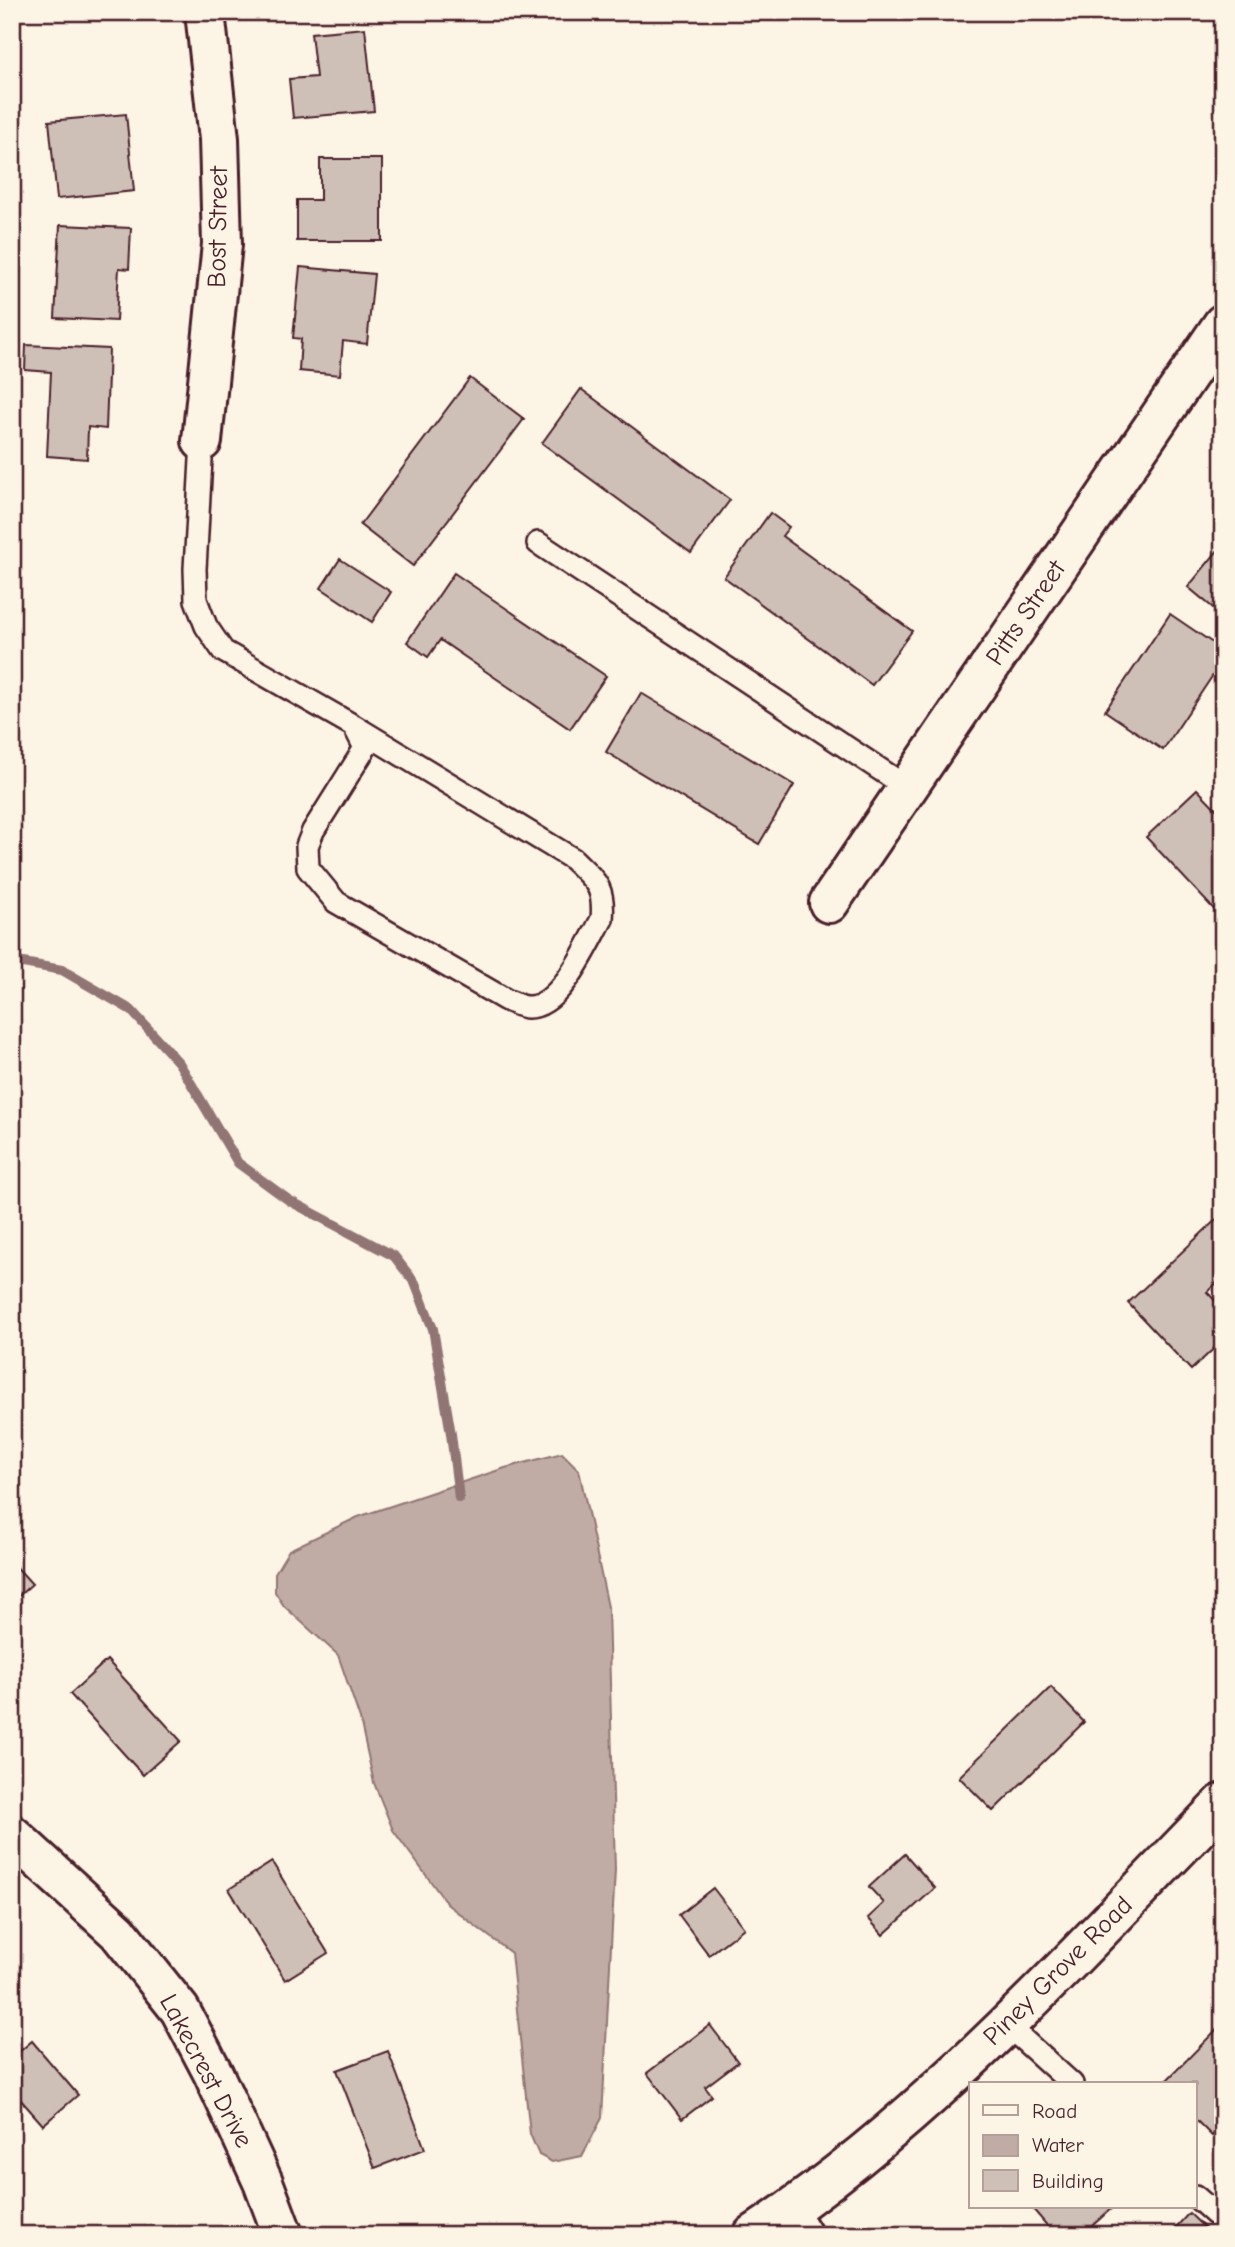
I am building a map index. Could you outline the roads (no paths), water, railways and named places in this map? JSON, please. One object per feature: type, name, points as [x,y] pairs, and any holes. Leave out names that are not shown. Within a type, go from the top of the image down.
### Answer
[{"type":"street","name":"Bost Street","points":[[202,441],[222,244],[219,139],[205,12]]},
{"type":"street","name":"Pitts Street","points":[[830,903],[1223,324]]},
{"type":"street","name":"Piney Grove Road","points":[[753,2235],[795,2223],[1007,2025],[1223,1803]]},
{"type":"street","name":"Lakecrest Drive","points":[[12,1835],[118,1932],[180,2010],[213,2073],[263,2182],[283,2235]]},
{"type":"lane","points":[[202,441],[195,569],[196,600],[206,626],[223,651],[355,726],[573,859],[600,888],[602,919],[560,990],[546,1003],[527,1007],[506,1000],[336,902],[308,868],[307,846],[313,831],[365,748],[355,726]]},
{"type":"lane","points":[[538,543],[908,788]]},
{"type":"lane","points":[[1007,2025],[1070,2082]]},
{"type":"lane","points":[[1196,2197],[1215,2214]]},
{"type":"water","points":[[562,1453],[579,1470],[608,1607],[615,1870],[602,2118],[582,2156],[552,2162],[539,2155],[530,2134],[511,1953],[448,1905],[393,1830],[374,1783],[360,1719],[338,1655],[284,1606],[275,1592],[275,1573],[289,1550],[358,1517],[505,1468]]},
{"type":"waterway","points":[[12,961],[62,970],[131,1010],[179,1063],[238,1163],[290,1201],[394,1256],[415,1283],[433,1329],[459,1498]]}]
